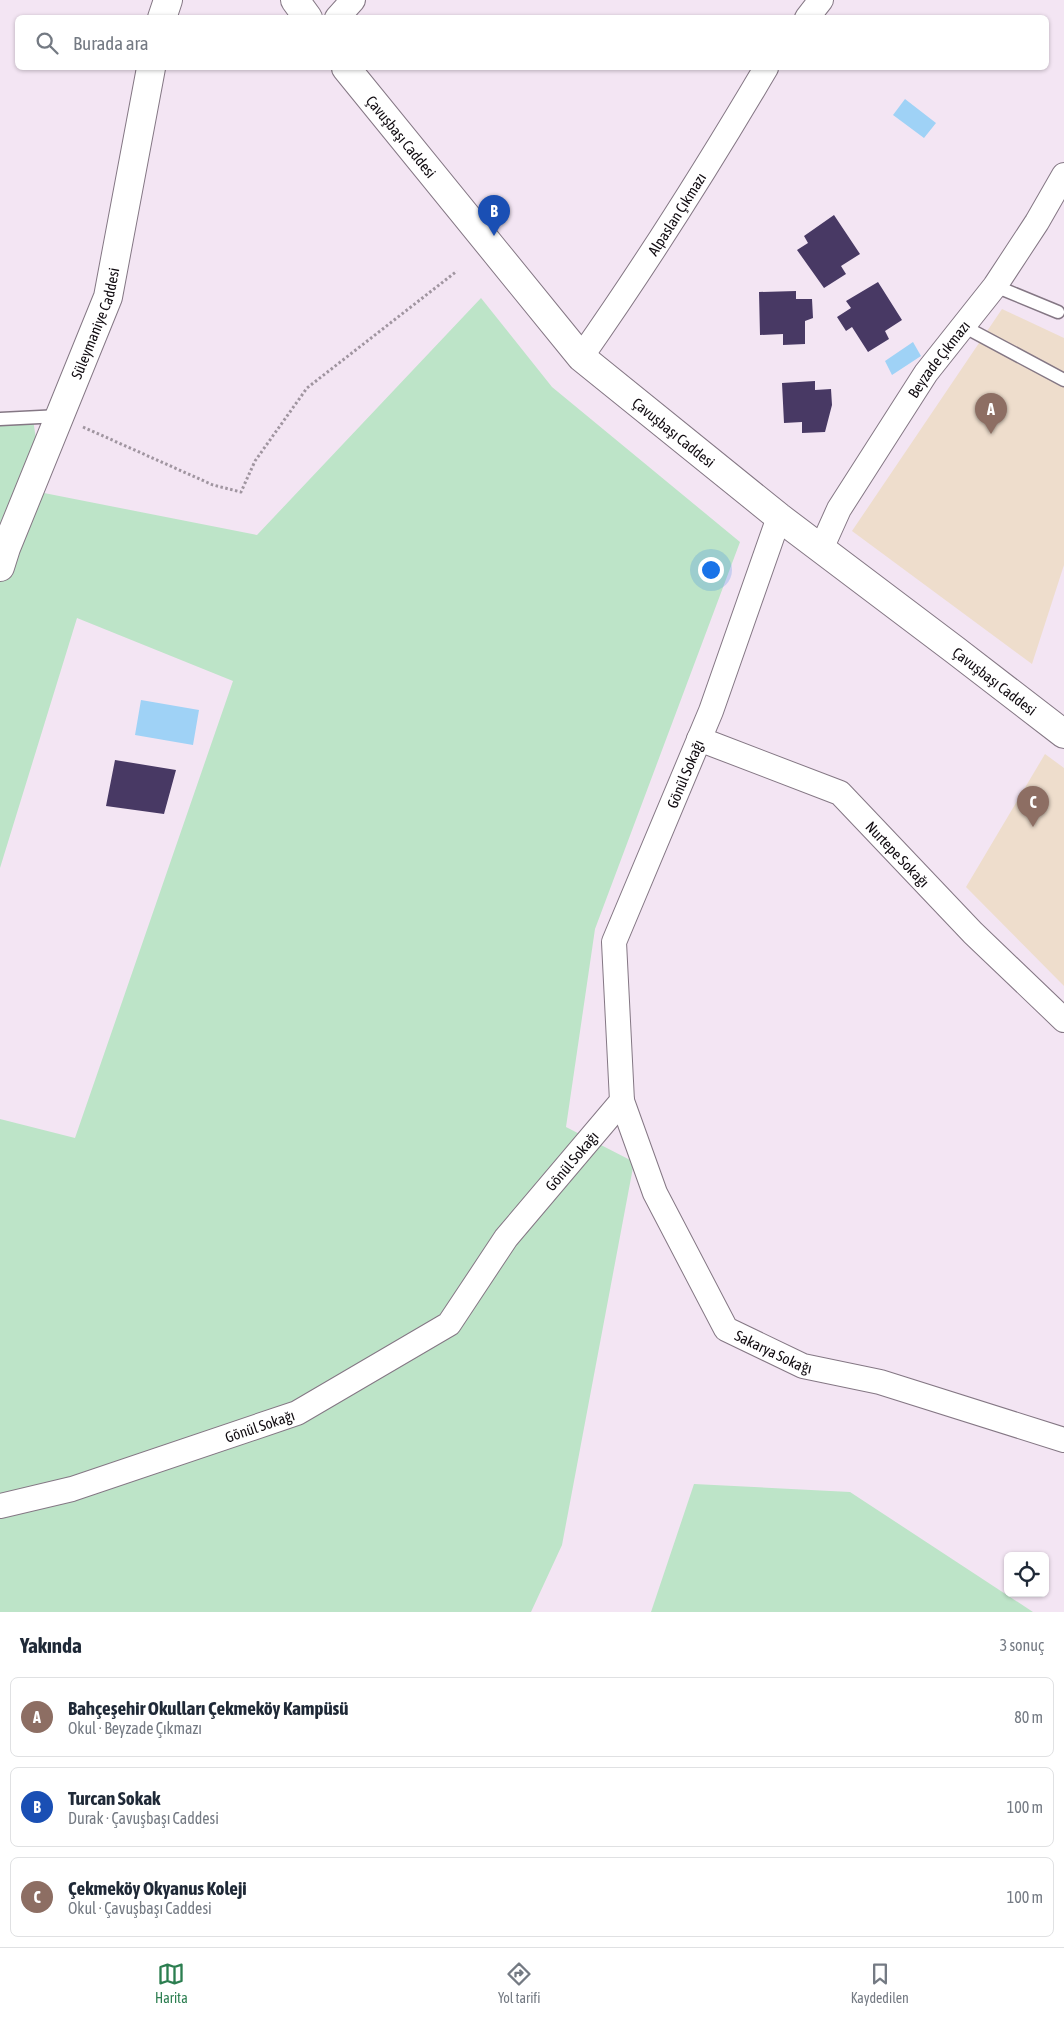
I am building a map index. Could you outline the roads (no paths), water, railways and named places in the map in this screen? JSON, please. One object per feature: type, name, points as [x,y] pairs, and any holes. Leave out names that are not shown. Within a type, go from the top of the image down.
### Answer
[{"type":"main road","points":[[163,15],[168,0]]},
{"type":"main road","points":[[295,0],[306,15]]},
{"type":"main road","name":"Süleymaniye Caddesi","points":[[0,567],[108,297],[151,70]]},
{"type":"main road","name":"Çavuşbaşı Caddesi","points":[[348,70],[581,357],[778,518],[1064,734]]},
{"type":"street","points":[[340,15],[353,0]]},
{"type":"street","points":[[808,15],[821,0]]},
{"type":"street","name":"Alpaslan Çıkmazı","points":[[581,357],[618,305],[709,165],[765,70]]},
{"type":"street","name":"Beyzade Çıkmazı","points":[[821,550],[840,509],[926,374],[995,286],[1037,222],[1064,175]]},
{"type":"street","name":"Gönül Sokağı","points":[[0,1506],[72,1489],[297,1413],[449,1324],[506,1238],[622,1101],[614,942],[699,739],[778,518]]},
{"type":"street","name":"Nurtepe Sokağı","points":[[699,739],[840,793],[973,933],[1064,1020]]},
{"type":"street","name":"Sakarya Sokağı","points":[[622,1101],[655,1193],[726,1329],[803,1366],[880,1382],[1064,1440]]},
{"type":"lane","points":[[995,286],[1058,312]]},
{"type":"lane","points":[[963,326],[1064,380]]},
{"type":"lane","points":[[0,419],[60,416]]},
{"type":"water","points":[[905,99],[936,123],[924,138],[893,115]]},
{"type":"water","points":[[913,342],[921,356],[892,375],[885,361]]},
{"type":"water","points":[[141,700],[199,710],[193,745],[135,735]]},
{"type":"place","name":"Turcan Sokak","points":[[494,236]]},
{"type":"place","name":"Bahçeşehir Okulları Çekmeköy Kampüsü","points":[[991,434]]},
{"type":"place","name":"Çekmeköy Okyanus Koleji","points":[[1033,827]]}]
